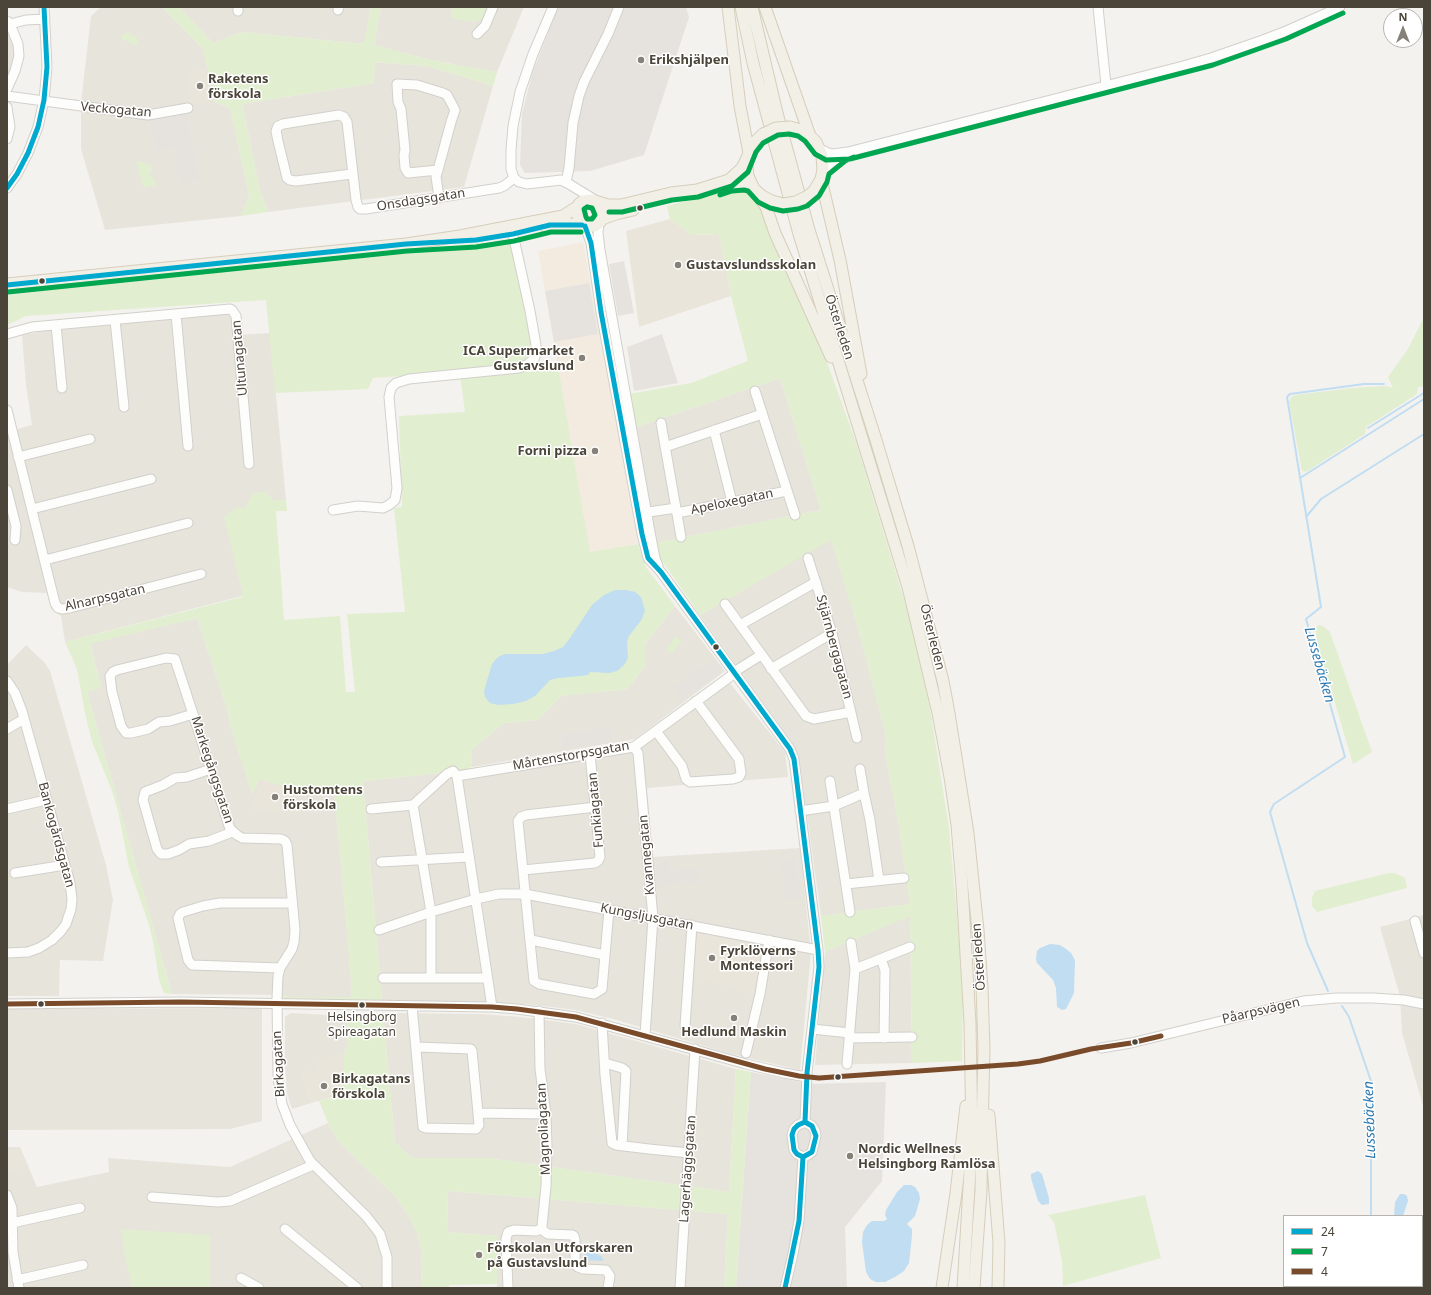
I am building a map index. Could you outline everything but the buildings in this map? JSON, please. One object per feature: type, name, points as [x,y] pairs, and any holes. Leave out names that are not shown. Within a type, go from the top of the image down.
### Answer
[{"type":"main road","points":[[728,7],[740,106],[748,156],[747,172],[753,187],[766,207],[775,233],[853,407]]},
{"type":"main road","name":"Österleden","points":[[741,7],[753,62],[799,234],[908,587],[936,706],[950,777],[957,825],[962,886],[970,1023],[972,1137],[963,1288]]},
{"type":"main road","name":"Österleden","points":[[752,7],[777,113],[809,230],[870,422],[914,569],[949,713],[968,833],[982,987],[984,1058],[980,1191],[974,1288]]},
{"type":"main road","points":[[765,7],[810,136],[820,149],[822,156],[822,175],[840,260],[870,422]]},
{"type":"main road","points":[[406,244],[460,236],[563,216],[586,200],[596,201],[608,205],[621,205],[671,193],[697,190],[729,180],[736,175],[742,168],[754,143],[763,134],[776,128],[790,127],[801,130],[810,136]]},
{"type":"main road","points":[[10,284],[406,244],[469,240],[513,234],[550,225],[570,224],[595,226],[601,221],[616,214],[731,184],[744,183],[753,187],[762,196],[772,202],[783,204],[796,202],[808,196],[814,191],[822,175]]},
{"type":"main road","points":[[596,201],[602,211],[601,221]]},
{"type":"main road","points":[[578,206],[578,218],[583,226]]},
{"type":"main road","points":[[984,1058],[999,1243],[998,1288]]},
{"type":"main road","points":[[942,1288],[956,1193],[970,1066]]},
{"type":"street","points":[[8,184],[30,148],[38,127],[44,100],[47,67],[44,7]]},
{"type":"street","points":[[477,34],[485,26],[493,7]]},
{"type":"street","points":[[554,7],[533,54],[520,92],[513,126],[511,165],[514,178],[523,184],[557,180],[569,184],[596,201]]},
{"type":"street","points":[[578,206],[569,184],[573,123],[579,96],[584,82],[608,34],[619,7]]},
{"type":"street","points":[[1098,7],[1106,85]]},
{"type":"street","points":[[820,149],[833,154],[848,152],[1190,64],[1284,32],[1340,7]]},
{"type":"street","points":[[7,89],[15,71],[19,56],[18,44],[9,22],[45,18]]},
{"type":"street","points":[[438,170],[408,173],[404,155],[405,150],[401,109],[398,102],[397,84],[417,85],[443,93],[447,95],[455,110],[438,170],[436,176],[439,198]]},
{"type":"street","name":"Veckogatan","points":[[7,96],[148,115],[188,108]]},
{"type":"street","points":[[7,107],[10,126],[7,139]]},
{"type":"street","name":"Onsdagsgatan","points":[[352,174],[296,181],[290,180],[287,178],[278,141],[276,131],[278,126],[339,115],[344,117],[347,122],[352,174],[357,205],[360,208],[439,198],[499,188],[514,178]]},
{"type":"street","points":[[822,175],[832,162],[848,152]]},
{"type":"street","points":[[601,221],[598,236],[648,558],[661,572],[790,749],[794,759],[819,967],[807,1077],[805,1122]]},
{"type":"street","points":[[333,510],[358,506],[383,508],[395,500],[397,488],[389,397],[391,388],[396,383],[409,379],[519,368],[528,364],[534,359],[536,351],[531,318],[513,234],[517,228],[526,224]]},
{"type":"street","points":[[583,226],[591,243],[601,312],[642,513]]},
{"type":"street","name":"Ultunagatan","points":[[7,334],[27,328],[56,325],[230,310],[236,313],[249,464]]},
{"type":"street","points":[[176,314],[188,446]]},
{"type":"street","points":[[115,320],[124,407]]},
{"type":"street","points":[[56,325],[62,388]]},
{"type":"street","name":"Apeloxegatan","points":[[755,391],[795,515]]},
{"type":"street","name":"Alnarpsgatan","points":[[7,410],[55,603],[58,608],[62,609],[78,606],[201,574]]},
{"type":"street","points":[[665,446],[762,414]]},
{"type":"street","points":[[661,423],[681,538]]},
{"type":"street","points":[[714,430],[732,502]]},
{"type":"street","points":[[18,457],[90,439]]},
{"type":"street","points":[[32,509],[151,479]]},
{"type":"street","points":[[7,490],[16,526],[15,540]]},
{"type":"street","name":"Apeloxegatan","points":[[642,513],[732,502],[787,490]]},
{"type":"street","points":[[45,560],[188,523]]},
{"type":"street","name":"Stjärnbergagatan","points":[[808,558],[832,633],[857,738]]},
{"type":"street","name":"Stjärnbergagatan","points":[[740,625],[816,582]]},
{"type":"street","name":"Stjärnbergagatan","points":[[725,604],[806,716],[814,719],[851,712]]},
{"type":"street","points":[[771,669],[832,633]]},
{"type":"street","points":[[734,673],[761,655]]},
{"type":"street","name":"Markegångsgatan","points":[[194,714],[170,721],[159,722],[148,729],[131,733],[125,732],[121,726],[112,692],[111,675],[117,670],[166,658],[173,658],[194,714],[232,832],[242,838],[278,839],[285,841],[289,852],[295,930],[292,948],[280,968],[278,976],[277,1004]]},
{"type":"street","name":"Mårtenstorpsgatan","points":[[455,774],[634,747],[734,673]]},
{"type":"street","name":"Bankogårdsgatan","points":[[7,680],[15,693],[24,719],[65,865],[71,889],[72,904],[70,915],[63,928],[52,940],[39,948],[28,952],[7,953]]},
{"type":"street","points":[[656,731],[682,766],[686,779],[690,782],[732,779],[739,777],[741,774],[739,759],[696,701]]},
{"type":"street","points":[[7,729],[24,719]]},
{"type":"street","name":"Kvannegatan","points":[[634,747],[638,754],[653,918],[645,1035]]},
{"type":"street","name":"Funkiagatan","points":[[523,870],[595,863],[598,861],[600,857],[590,754]]},
{"type":"street","points":[[211,769],[187,777],[175,778],[164,785],[145,792],[143,800],[157,849],[161,854],[168,854],[180,850],[189,844],[209,841],[232,832]]},
{"type":"street","points":[[860,769],[870,820],[879,880]]},
{"type":"street","points":[[371,809],[413,805],[446,774],[455,774],[492,1007]]},
{"type":"street","points":[[830,781],[850,912]]},
{"type":"street","points":[[800,811],[834,806],[864,793]]},
{"type":"street","points":[[7,809],[46,800]]},
{"type":"street","points":[[413,805],[431,912],[431,978]]},
{"type":"street","points":[[596,807],[526,815],[521,817],[518,821],[534,981],[539,984],[594,994],[602,989],[609,910]]},
{"type":"street","points":[[381,862],[469,857]]},
{"type":"street","points":[[14,873],[65,865]]},
{"type":"street","points":[[846,884],[904,878]]},
{"type":"street","name":"Kungsljusgatan","points":[[379,930],[431,912],[476,899],[499,894],[525,894],[818,950]]},
{"type":"street","points":[[280,968],[192,965],[189,963],[187,958],[178,917],[183,912],[220,903],[292,903]]},
{"type":"street","points":[[1415,921],[1424,953]]},
{"type":"street","points":[[686,1026],[692,925]]},
{"type":"street","points":[[531,940],[605,954]]},
{"type":"street","points":[[746,1053],[760,994],[769,940]]},
{"type":"street","points":[[847,1064],[855,969],[851,943]]},
{"type":"street","points":[[855,969],[881,960],[910,947]]},
{"type":"street","points":[[881,960],[884,970],[884,1038]]},
{"type":"street","points":[[383,978],[487,978]]},
{"type":"street","name":"Påarpsvägen","points":[[1101,1048],[1131,1043],[1303,1001],[1336,998],[1373,998],[1404,1000],[1424,1004]]},
{"type":"street","points":[[7,1004],[174,1002],[492,1007],[539,1011],[576,1017],[765,1069],[807,1077]]},
{"type":"street","name":"Birkagatan","points":[[277,1004],[278,1078],[281,1099],[290,1125],[313,1165],[376,1227],[387,1257],[387,1288]]},
{"type":"street","points":[[412,1006],[423,1127],[476,1129],[479,1125],[472,1050],[467,1048],[416,1048]]},
{"type":"street","name":"Magnoliagatan","points":[[539,1011],[540,1069],[546,1114],[547,1171],[541,1229]]},
{"type":"street","points":[[602,1024],[611,1140],[614,1144],[622,1146],[689,1153]]},
{"type":"street","points":[[812,1030],[850,1036],[884,1038],[912,1037]]},
{"type":"street","name":"Lagerhäggsgatan","points":[[680,1288],[695,1049]]},
{"type":"street","points":[[604,1063],[622,1068],[626,1071],[622,1146]]},
{"type":"street","points":[[478,1114],[546,1114]]},
{"type":"street","points":[[805,1122],[812,1126],[816,1136],[812,1152],[803,1157],[797,1154],[794,1150],[792,1135],[798,1125],[805,1122]]},
{"type":"street","points":[[785,1288],[799,1221],[803,1157]]},
{"type":"street","points":[[152,1198],[218,1202],[230,1201],[313,1165]]},
{"type":"street","points":[[7,1195],[12,1208],[13,1252],[18,1284],[83,1265]]},
{"type":"street","points":[[12,1222],[80,1208]]},
{"type":"street","points":[[285,1229],[357,1288]]},
{"type":"street","points":[[508,1288],[506,1240],[508,1232],[514,1230],[536,1231],[541,1229],[548,1234],[574,1236],[575,1264],[578,1267],[583,1268],[606,1270],[610,1276],[608,1288]]},
{"type":"street","points":[[241,1278],[259,1288]]},
{"type":"shaded area","points":[[101,7],[162,7],[203,49],[215,102],[230,108],[249,195],[241,216],[105,230],[81,149],[81,103],[91,16]]},
{"type":"shaded area","points":[[179,7],[371,7],[365,44],[242,32],[213,43]]},
{"type":"shaded area","points":[[381,7],[524,7],[497,72],[430,60],[374,45]]},
{"type":"shaded area","points":[[558,7],[686,7],[689,17],[644,155],[590,171],[525,173],[520,165],[522,114],[532,74]]},
{"type":"shaded area","points":[[623,7],[628,7],[619,29],[615,28]]},
{"type":"shaded area","points":[[638,7],[646,7],[670,19],[668,23]]},
{"type":"shaded area","points":[[7,17],[18,34],[17,74],[9,102],[12,120],[7,143]]},
{"type":"shaded area","points":[[374,62],[427,66],[493,86],[464,187],[268,212],[260,190],[242,104],[374,83]]},
{"type":"shaded area","name":"Raketens förskola","points":[[210,68],[215,100],[190,104],[185,72]]},
{"type":"shaded area","points":[[187,114],[199,180],[179,184],[175,160],[178,159],[176,148],[156,151],[150,121]]},
{"type":"shaded area","name":"Gustavslundsskolan","points":[[670,219],[692,235],[719,234],[731,296],[639,327],[626,231]]},
{"type":"shaded area","points":[[583,242],[638,544],[590,552],[538,251]]},
{"type":"shaded area","points":[[624,261],[634,313],[618,316],[609,264]]},
{"type":"shaded area","points":[[589,283],[598,334],[554,342],[545,291]]},
{"type":"shaded area","points":[[225,312],[232,315],[236,335],[270,333],[286,500],[273,500],[269,497],[267,492],[252,497],[247,504],[235,560],[242,596],[65,642],[61,616],[51,609],[47,593],[22,592],[7,587],[7,423],[17,429],[32,425],[26,385],[22,335],[61,328]]},
{"type":"shaded area","points":[[662,334],[678,383],[634,391],[627,347]]},
{"type":"shaded area","points":[[780,378],[821,510],[655,543],[634,428]]},
{"type":"shaded area","points":[[831,539],[860,635],[886,736],[885,753],[898,821],[910,904],[821,916],[799,758],[791,741],[700,615]]},
{"type":"shaded area","points":[[675,606],[725,671],[635,739],[472,767],[471,750],[504,723],[538,720],[561,696],[627,689],[646,665],[646,643]]},
{"type":"shaded area","points":[[197,618],[225,702],[232,731],[252,794],[260,779],[313,789],[313,791],[334,790],[352,997],[172,994],[87,692],[101,687],[90,643]]},
{"type":"shaded area","points":[[26,645],[45,663],[50,671],[106,865],[113,900],[103,961],[60,960],[59,996],[7,996],[7,665]]},
{"type":"shaded area","points":[[713,660],[721,672],[681,700],[673,688]]},
{"type":"shaded area","points":[[729,682],[785,752],[788,777],[647,788],[653,857],[800,848],[811,952],[800,1070],[731,1054],[613,1019],[576,1010],[527,1004],[382,1000],[363,781],[460,771],[462,778],[634,748]]},
{"type":"shaded area","points":[[610,727],[612,742],[563,749],[561,735]]},
{"type":"shaded area","name":"Hustomtens förskola","points":[[263,780],[288,788],[297,789],[297,812],[254,810],[250,805]]},
{"type":"shaded area","points":[[796,858],[801,899],[786,900],[781,860]]},
{"type":"shaded area","points":[[669,862],[670,871],[698,868],[699,883],[688,884],[688,881],[656,887],[653,864]]},
{"type":"shaded area","points":[[910,915],[912,1063],[815,1065],[825,952]]},
{"type":"shaded area","points":[[1424,915],[1424,1109],[1402,1033],[1400,996],[1380,927]]},
{"type":"shaded area","points":[[695,933],[765,947],[756,996],[691,975]]},
{"type":"shaded area","points":[[262,1008],[262,1121],[230,1129],[7,1130],[7,1009]]},
{"type":"shaded area","points":[[291,1013],[348,1016],[347,1046],[344,1054],[338,1054],[316,1071],[307,1071],[303,1076],[311,1103],[292,1109],[287,1093],[285,1063],[285,1017]]},
{"type":"shaded area","points":[[383,1013],[479,1014],[521,1017],[576,1024],[736,1069],[729,1192],[488,1158],[412,1158],[395,1143]]},
{"type":"shaded area","name":"Birkagatans förskola","points":[[338,1054],[344,1054],[344,1071],[340,1096],[311,1103],[303,1076],[307,1071],[316,1071],[316,1061]]},
{"type":"shaded area","points":[[751,1072],[810,1084],[886,1082],[882,1181],[845,1227],[847,1288],[736,1288]]},
{"type":"shaded area","points":[[328,1123],[337,1139],[395,1196],[410,1218],[418,1235],[421,1249],[421,1288],[7,1288],[7,1147],[20,1147],[37,1187],[109,1172],[108,1158],[230,1167]]},
{"type":"shaded area","points":[[829,1131],[837,1131],[835,1172],[827,1171]]},
{"type":"shaded area","points":[[7,1150],[20,1151],[27,1166],[7,1174]]},
{"type":"shaded area","points":[[448,1191],[728,1214],[724,1288],[497,1288],[497,1236],[447,1232]]},
{"type":"green space","points":[[162,7],[179,7],[213,43],[242,32],[364,44],[371,7],[381,7],[374,45],[430,60],[497,72],[493,86],[427,66],[375,62],[374,83],[242,104],[260,190],[268,212],[241,216],[249,195],[230,108],[215,102],[203,49]]},
{"type":"green space","points":[[446,7],[487,7],[482,19],[473,22],[451,18],[451,8]]},
{"type":"green space","points":[[127,31],[138,39],[137,41],[139,42],[136,46],[122,39],[122,33],[126,35]]},
{"type":"green space","points":[[136,161],[151,165],[152,169],[149,175],[154,178],[156,186],[153,187],[150,185],[147,188],[143,186]]},
{"type":"green space","points":[[740,186],[746,187],[759,201],[821,346],[858,448],[913,629],[931,714],[949,828],[963,984],[962,1061],[912,1063],[910,916],[825,952],[821,916],[910,904],[898,821],[885,753],[886,736],[860,635],[831,540],[700,615],[660,558],[655,543],[821,510],[780,378],[634,428],[629,394],[691,383],[748,361],[731,296],[719,234],[692,235],[670,219],[667,206]]},
{"type":"green space","points":[[511,240],[531,339],[530,354],[520,364],[460,372],[373,378],[368,389],[275,393],[266,300],[26,316],[7,325],[7,295],[177,277],[297,262]]},
{"type":"green space","points":[[1424,317],[1424,386],[1418,387],[1417,394],[1366,427],[1365,434],[1306,472],[1302,471],[1289,402],[1291,397],[1295,395],[1353,388],[1385,386],[1393,388],[1388,377],[1408,349]]},
{"type":"green space","points":[[558,366],[590,552],[638,544],[646,567],[675,606],[646,643],[646,665],[627,689],[561,696],[538,720],[504,723],[471,750],[472,767],[460,771],[363,781],[382,1000],[283,999],[281,997],[281,995],[285,995],[289,997],[352,997],[334,791],[313,791],[312,789],[288,788],[260,779],[252,795],[232,731],[225,702],[197,618],[90,644],[101,688],[87,692],[172,994],[164,993],[159,980],[149,925],[129,867],[118,811],[111,788],[92,742],[77,669],[65,642],[242,597],[242,590],[224,517],[238,507],[245,509],[254,493],[267,492],[269,497],[273,500],[286,500],[287,511],[276,511],[284,620],[340,616],[346,692],[355,692],[347,614],[405,612],[394,508],[402,507],[399,416],[465,412],[460,375],[539,371]]},
{"type":"green space","points":[[1318,625],[1323,626],[1330,632],[1372,752],[1353,764],[1317,642],[1316,631]]},
{"type":"green space","points":[[676,636],[682,640],[672,654],[666,649]]},
{"type":"green space","points":[[1389,873],[1395,873],[1405,878],[1407,888],[1317,912],[1312,906],[1312,898],[1315,891]]},
{"type":"green space","points":[[383,1013],[395,1143],[412,1158],[488,1158],[729,1192],[736,1069],[751,1072],[736,1288],[724,1288],[728,1214],[448,1191],[447,1232],[497,1236],[497,1284],[449,1285],[449,1288],[421,1288],[421,1249],[418,1235],[410,1218],[395,1196],[337,1139],[328,1123],[319,1101],[340,1096],[344,1071],[344,1054],[347,1046],[348,1016]]},
{"type":"green space","points":[[1145,1195],[1161,1258],[1063,1286],[1062,1261],[1054,1222],[1048,1215]]},
{"type":"green space","points":[[121,1229],[210,1235],[210,1288],[132,1288]]},
{"type":"water","points":[[615,590],[635,592],[641,597],[645,610],[642,619],[627,641],[628,658],[624,665],[617,671],[609,673],[590,672],[588,675],[550,680],[535,696],[526,701],[498,705],[490,703],[485,697],[484,691],[492,664],[498,657],[505,654],[543,654],[563,647],[592,605],[604,595]]},
{"type":"water","points":[[1050,944],[1060,945],[1071,953],[1075,960],[1074,993],[1066,1009],[1062,1010],[1057,1007],[1056,988],[1053,980],[1037,963],[1036,959],[1037,951],[1040,948]]},
{"type":"water","points":[[1038,1171],[1042,1174],[1049,1198],[1049,1204],[1042,1205],[1038,1201],[1031,1174]]},
{"type":"water","points":[[904,1185],[911,1185],[915,1187],[919,1193],[920,1199],[915,1216],[907,1224],[912,1229],[909,1263],[904,1271],[895,1277],[885,1282],[876,1282],[870,1279],[866,1272],[862,1242],[863,1232],[867,1225],[872,1221],[884,1221],[887,1219],[885,1215],[886,1210],[897,1192]]},
{"type":"water","points":[[1400,1194],[1407,1196],[1408,1201],[1403,1215],[1394,1215],[1395,1202]]},
{"type":"water","points":[[588,1244],[593,1246],[594,1252],[602,1257],[603,1261],[584,1260],[585,1245]]},
{"type":"waterway","name":"Lussebäcken","points":[[1328,991],[1307,943],[1270,812],[1274,804],[1345,757],[1306,619],[1321,607],[1287,397],[1290,394],[1364,384],[1384,384]]},
{"type":"waterway","points":[[1368,428],[1424,393]]},
{"type":"waterway","points":[[1300,478],[1424,399]]},
{"type":"waterway","points":[[1306,517],[1321,499],[1424,434]]},
{"type":"waterway","name":"Lussebäcken","points":[[1342,1006],[1349,1017],[1371,1081],[1371,1215]]},
{"type":"transit line","name":"24","points":[[7,188],[17,174],[28,153],[38,127],[44,100],[47,67],[44,7]]},
{"type":"transit line","name":"7","points":[[609,212],[622,212],[672,200],[698,197],[732,186],[748,172],[756,152],[763,143],[778,135],[789,134],[798,136],[805,141],[815,154],[826,160],[850,159],[1213,65],[1286,39],[1343,13]]},
{"type":"transit line","name":"7","points":[[720,195],[732,191],[744,190],[748,191],[758,202],[770,208],[783,211],[798,209],[807,206],[819,196],[827,182],[829,174],[845,161],[854,157]]},
{"type":"transit line","name":"7","points":[[587,207],[592,208],[595,215],[592,219],[587,219],[586,217],[584,209],[587,207]]},
{"type":"transit line","name":"24","points":[[7,285],[406,244],[476,240],[513,234],[550,225],[582,225]]},
{"type":"transit line","name":"24","points":[[585,226],[591,243],[601,312],[642,534],[648,558],[661,572],[790,749],[794,759],[819,967],[807,1073],[805,1122]]},
{"type":"transit line","name":"7","points":[[8,292],[407,251],[476,247],[514,241],[551,232],[581,232]]},
{"type":"transit line","name":"4","points":[[7,1004],[181,1002],[492,1007],[517,1009],[576,1017],[765,1069],[799,1076],[819,1078],[1018,1064],[1040,1061],[1091,1049],[1131,1043],[1161,1036]]},
{"type":"transit line","name":"24","points":[[805,1122],[812,1126],[816,1136],[812,1152],[803,1157],[797,1154],[794,1150],[792,1135],[794,1129],[798,1125],[805,1122]]},
{"type":"transit line","name":"24","points":[[785,1288],[799,1221],[803,1157]]},
{"type":"place","name":"Erikshjälpen","points":[[641,60]]},
{"type":"place","name":"Raketens förskola","points":[[200,86]]},
{"type":"place","name":"Gustavslundsskolan","points":[[678,265]]},
{"type":"place","name":"ICA Supermarket Gustavslund","points":[[582,358]]},
{"type":"place","name":"Forni pizza","points":[[595,451]]},
{"type":"place","name":"Hustomtens förskola","points":[[275,797]]},
{"type":"place","name":"Fyrklöverns Montessori","points":[[712,958]]},
{"type":"place","name":"Helsingborg Spireagatan","points":[[362,1005]]},
{"type":"place","name":"Hedlund Maskin","points":[[734,1018]]},
{"type":"place","name":"Birkagatans förskola","points":[[324,1086]]},
{"type":"place","name":"Nordic Wellness Helsingborg Ramlösa","points":[[850,1156]]},
{"type":"place","name":"Förskolan Utforskaren på Gustavslund","points":[[479,1255]]}]
